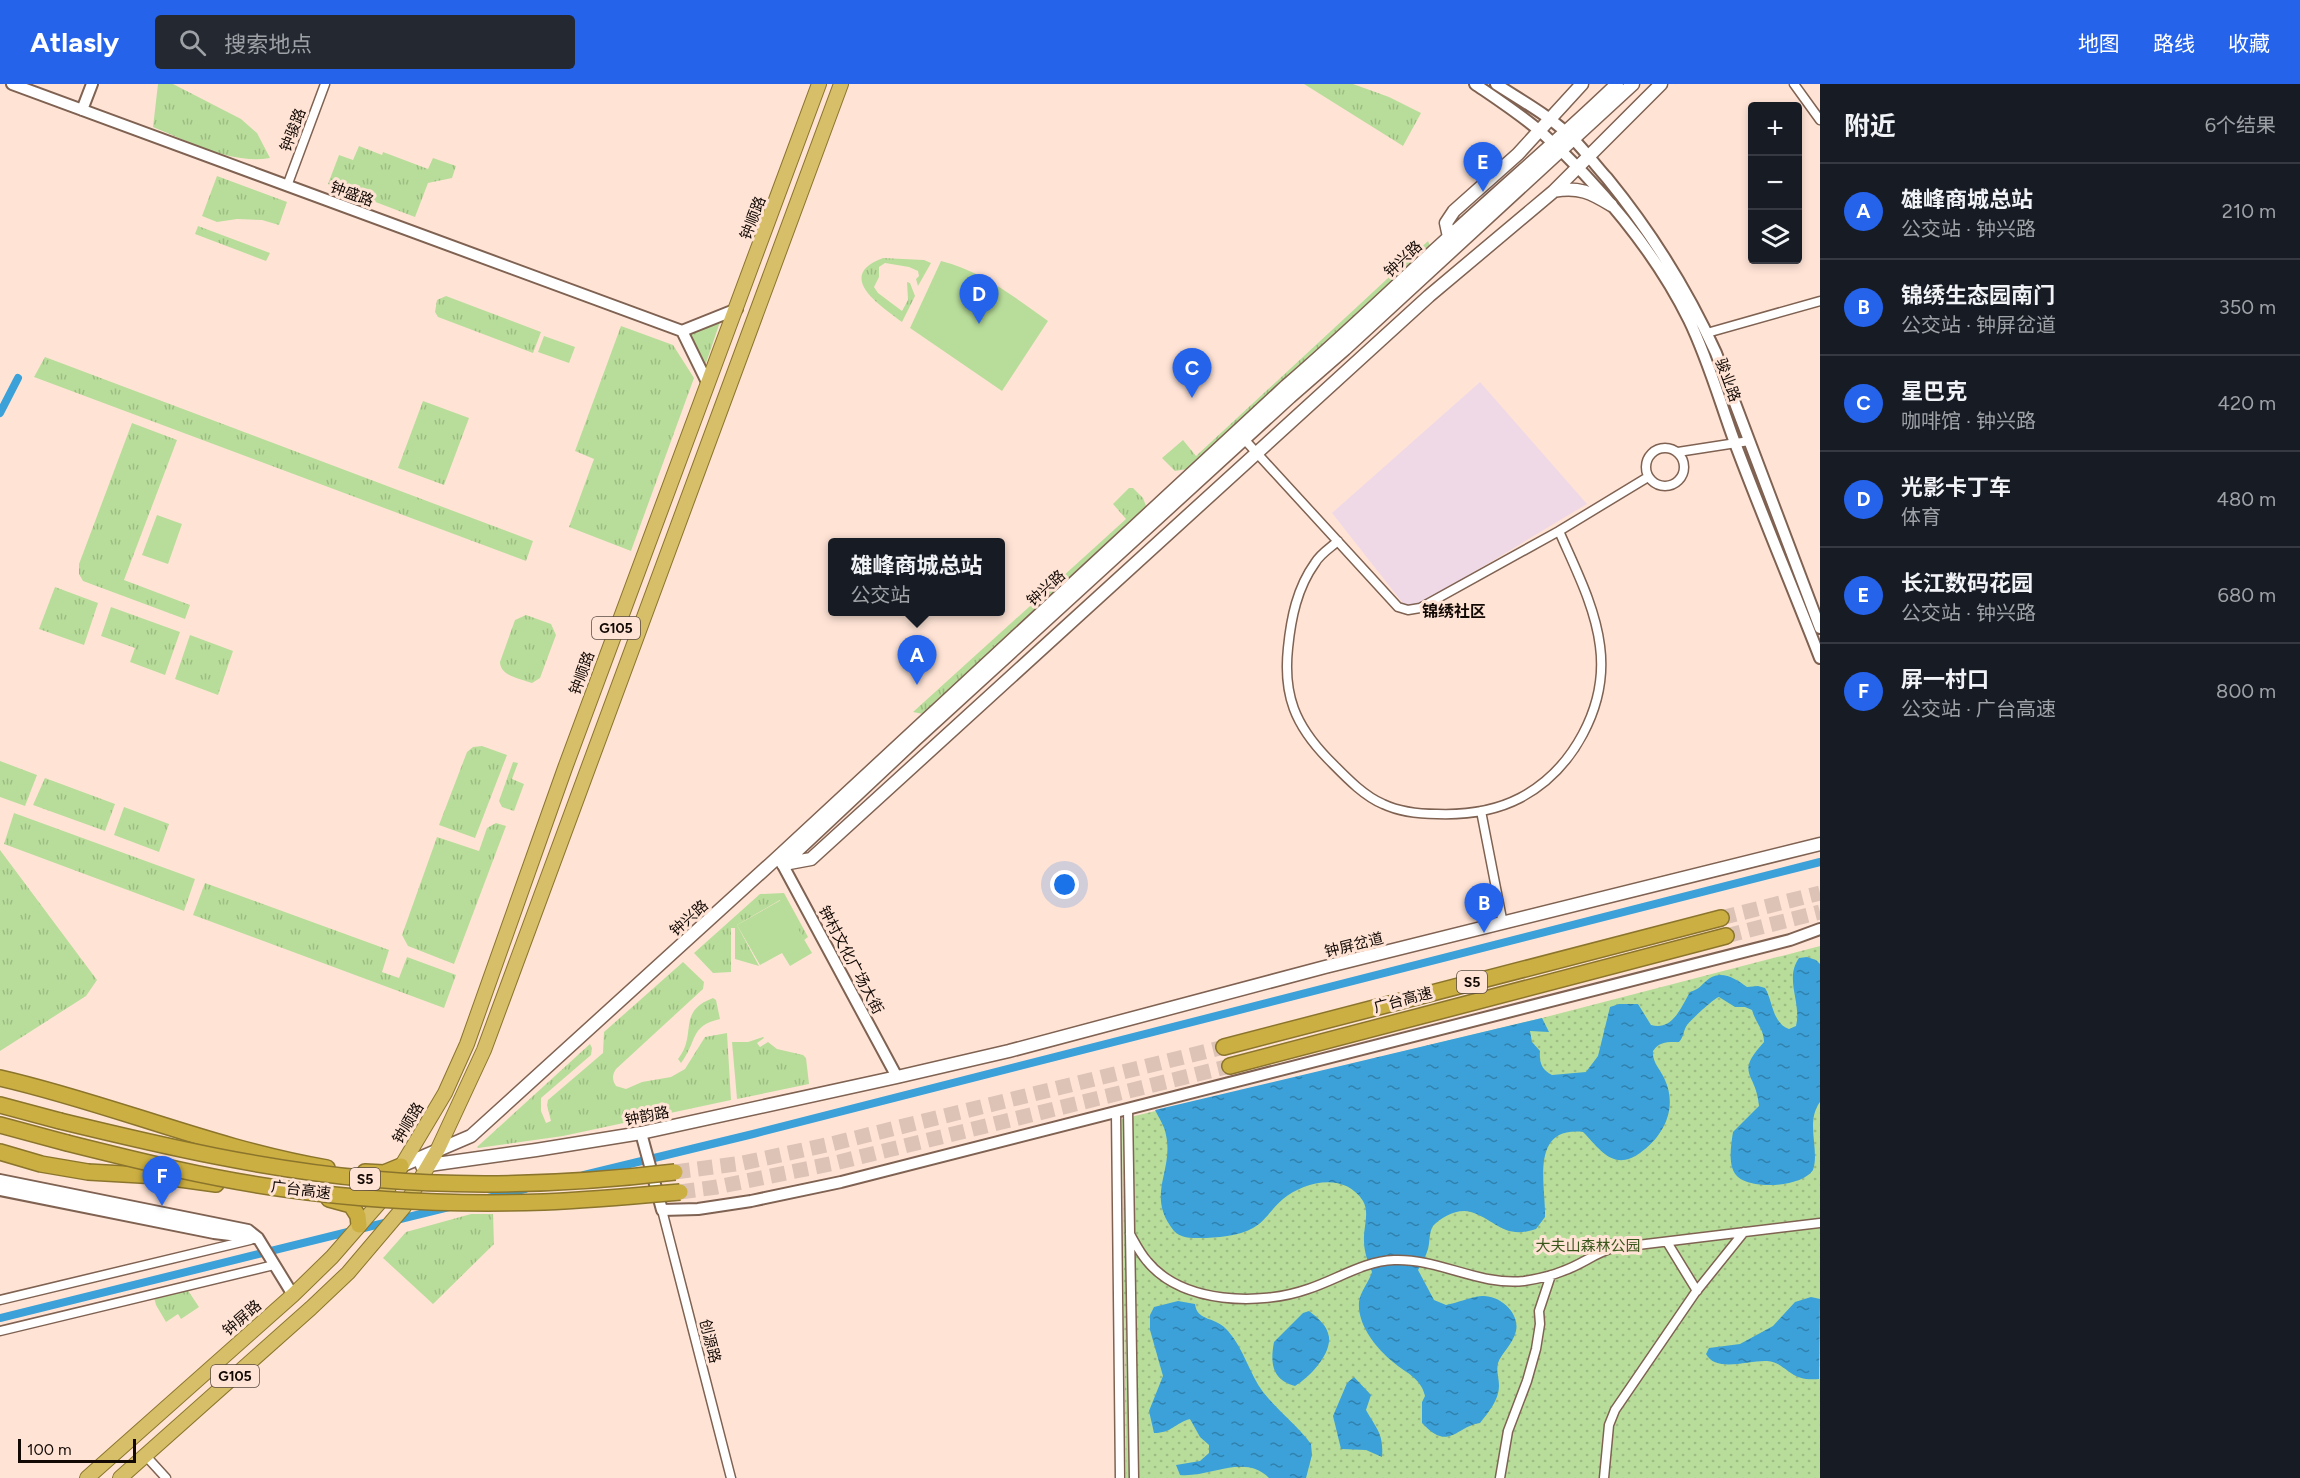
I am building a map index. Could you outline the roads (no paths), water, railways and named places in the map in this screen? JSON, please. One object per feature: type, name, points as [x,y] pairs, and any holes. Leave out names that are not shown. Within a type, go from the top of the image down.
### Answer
[{"type":"highway","name":"钟顺路","points":[[401,1166],[445,1093],[467,1044],[527,872],[819,84]]},
{"type":"highway","name":"G105","points":[[120,1478],[312,1308],[348,1273],[404,1207],[438,1149],[483,1050],[547,881],[841,84]]},
{"type":"highway","points":[[527,872],[547,881]]},
{"type":"highway","name":"广台高速","points":[[1224,1047],[1721,918]]},
{"type":"highway","name":"广台高速","points":[[1230,1066],[1726,936]]},
{"type":"highway","points":[[0,1078],[205,1138],[297,1162],[339,1170],[379,1173],[401,1166],[413,1168],[418,1174],[419,1181]]},
{"type":"highway","name":"广台高速","points":[[0,1105],[174,1148],[260,1164],[361,1178],[429,1183],[511,1184],[634,1177],[675,1172]]},
{"type":"highway","name":"广台高速","points":[[0,1125],[186,1172],[285,1189],[358,1197],[423,1201],[542,1202],[680,1192]]},
{"type":"highway","points":[[0,1152],[41,1164],[88,1172],[158,1176],[336,1200],[351,1205],[358,1216],[359,1226]]},
{"type":"highway","name":"钟屏路","points":[[87,1478],[293,1295],[332,1257],[380,1202],[401,1166]]},
{"type":"main road","points":[[1449,237],[1446,223],[1449,217],[1540,131],[1582,84]]},
{"type":"main road","name":"钟兴路","points":[[1570,136],[1617,84]]},
{"type":"main road","name":"钟兴路","points":[[401,1166],[471,1136],[915,740],[1345,349],[1570,136],[1633,84]]},
{"type":"main road","points":[[780,861],[811,859],[1429,296],[1554,191],[1661,84]]},
{"type":"main road","name":"钟兴路","points":[[780,861],[1449,237],[1557,148]]},
{"type":"main road","points":[[1554,191],[1584,189],[1611,205]]},
{"type":"main road","points":[[1415,283],[1429,296]]},
{"type":"main road","name":"钟屏岔道","points":[[897,1077],[1009,1051],[1325,968],[1820,844]]},
{"type":"main road","name":"钟韵路","points":[[401,1166],[429,1166],[643,1138],[897,1077]]},
{"type":"street","name":"钟盛路","points":[[12,84],[682,332]]},
{"type":"street","points":[[82,110],[92,84]]},
{"type":"street","name":"钟骏路","points":[[287,186],[325,84]]},
{"type":"street","name":"骏业路","points":[[1475,84],[1540,131],[1557,148],[1611,205],[1662,274],[1688,318],[1820,658]]},
{"type":"street","name":"骏业路","points":[[1496,84],[1570,136],[1622,197],[1669,261],[1707,333],[1820,628]]},
{"type":"street","points":[[1794,84],[1820,120]]},
{"type":"street","points":[[1707,333],[1820,301]]},
{"type":"street","points":[[707,382],[682,332],[737,309]]},
{"type":"street","points":[[1244,439],[1398,607],[1408,610],[1420,609],[1559,531],[1648,477]]},
{"type":"street","points":[[1678,452],[1749,441]]},
{"type":"street","points":[[1666,448],[1678,452],[1683,457],[1684,470],[1677,482],[1665,486],[1658,485],[1648,477],[1647,459],[1655,450],[1666,448]]},
{"type":"street","points":[[1338,541],[1315,561],[1302,585],[1294,607],[1286,676],[1287,692],[1293,709],[1310,739],[1368,795],[1382,804],[1400,810],[1422,814],[1451,815],[1481,811],[1519,798],[1552,775],[1583,735],[1594,705],[1601,666],[1597,631],[1588,598],[1559,531]]},
{"type":"street","points":[[1481,811],[1503,924]]},
{"type":"street","name":"钟村文化广场大街","points":[[780,861],[897,1077]]},
{"type":"street","points":[[643,1138],[662,1210],[698,1209],[751,1201],[841,1182],[1400,1038],[1490,1017],[1790,940],[1820,929]]},
{"type":"street","points":[[1128,1109],[1134,1478]]},
{"type":"street","points":[[1116,1112],[1120,1478]]},
{"type":"street","points":[[0,1180],[248,1230],[258,1238],[293,1295]]},
{"type":"street","points":[[0,1190],[214,1233],[258,1238]]},
{"type":"street","name":"创源路","points":[[662,1210],[731,1478]]},
{"type":"street","points":[[1130,1234],[1147,1262],[1160,1273],[1192,1290],[1226,1298],[1262,1299],[1283,1297],[1365,1266],[1392,1260],[1417,1261],[1475,1277],[1522,1281],[1565,1271],[1606,1250],[1820,1223]]},
{"type":"street","points":[[1604,1478],[1609,1425],[1615,1410],[1697,1291],[1744,1232]]},
{"type":"street","points":[[0,1300],[258,1238]]},
{"type":"street","points":[[1667,1242],[1697,1291]]},
{"type":"street","points":[[0,1331],[271,1261]]},
{"type":"street","points":[[1500,1478],[1508,1431],[1527,1381],[1536,1349],[1540,1324],[1539,1311],[1551,1275]]},
{"type":"street","points":[[145,1455],[166,1478]]},
{"type":"water","points":[[1807,957],[1820,964],[1820,1102],[1813,1127],[1815,1162],[1813,1170],[1807,1176],[1777,1185],[1754,1184],[1738,1177],[1732,1168],[1733,1132],[1759,1106],[1748,1068],[1750,1061],[1764,1042],[1764,1037],[1752,1010],[1735,1007],[1719,997],[1687,1025],[1679,1042],[1661,1044],[1653,1051],[1655,1063],[1669,1091],[1669,1112],[1661,1131],[1640,1153],[1622,1160],[1615,1159],[1601,1151],[1583,1132],[1566,1133],[1554,1138],[1548,1148],[1543,1175],[1545,1217],[1536,1229],[1525,1232],[1508,1231],[1480,1215],[1466,1211],[1450,1214],[1433,1226],[1427,1252],[1418,1270],[1434,1300],[1446,1305],[1489,1296],[1507,1306],[1516,1324],[1514,1336],[1498,1363],[1499,1391],[1493,1406],[1480,1423],[1452,1435],[1439,1436],[1422,1423],[1422,1402],[1425,1396],[1423,1390],[1412,1376],[1381,1350],[1369,1336],[1361,1319],[1359,1302],[1372,1272],[1364,1245],[1365,1206],[1355,1192],[1336,1183],[1313,1184],[1283,1199],[1265,1219],[1247,1231],[1213,1238],[1182,1236],[1174,1231],[1166,1218],[1161,1195],[1167,1161],[1166,1135],[1155,1110],[1542,1018],[1549,1032],[1530,1031],[1532,1042],[1540,1051],[1541,1063],[1546,1071],[1552,1075],[1586,1072],[1598,1056],[1610,1007],[1619,1004],[1638,1004],[1651,1025],[1659,1026],[1671,1021],[1680,1011],[1690,992],[1710,978],[1719,975],[1734,979],[1747,987],[1765,988],[1776,1017],[1783,1026],[1789,1029],[1796,1026],[1797,1017],[1793,983],[1795,966],[1799,958]]},
{"type":"water","points":[[1811,1297],[1820,1299],[1819,1379],[1801,1378],[1774,1362],[1725,1364],[1711,1360],[1706,1354],[1709,1348],[1740,1344],[1773,1326],[1795,1302]]},
{"type":"water","points":[[1178,1301],[1195,1304],[1199,1314],[1218,1323],[1228,1331],[1263,1392],[1311,1444],[1312,1455],[1306,1478],[1269,1478],[1249,1467],[1180,1475],[1176,1465],[1200,1461],[1209,1453],[1209,1445],[1200,1437],[1190,1419],[1169,1430],[1154,1433],[1149,1411],[1163,1376],[1150,1330],[1150,1315],[1154,1307]]},
{"type":"water","points":[[1309,1311],[1324,1325],[1329,1344],[1318,1365],[1295,1386],[1281,1380],[1274,1370],[1272,1357],[1274,1342],[1303,1313]]},
{"type":"water","points":[[1354,1377],[1371,1395],[1366,1410],[1380,1437],[1382,1457],[1366,1450],[1341,1449],[1333,1416],[1347,1383]]},
{"type":"waterway","points":[[0,413],[18,378]]},
{"type":"waterway","points":[[584,1175],[1820,862]]},
{"type":"waterway","points":[[488,1198],[525,1189]]},
{"type":"waterway","points":[[0,1318],[449,1207]]},
{"type":"tunnel","points":[[1721,918],[1820,893]]},
{"type":"tunnel","points":[[1726,936],[1820,912]]},
{"type":"tunnel","points":[[675,1172],[743,1163],[831,1144],[1224,1047]]},
{"type":"tunnel","points":[[680,1192],[717,1187],[835,1163],[1230,1066]]},
{"type":"place","name":"长江数码花园","points":[[1483,192]]},
{"type":"place","name":"光影卡丁车","points":[[979,324]]},
{"type":"place","name":"星巴克","points":[[1192,398]]},
{"type":"place","name":"雄峰商城总站","points":[[917,685]]},
{"type":"place","name":"锦绣生态园南门","points":[[1484,933]]},
{"type":"place","name":"屏一村口","points":[[162,1206]]},
{"type":"district","name":"锦绣社区","points":[[1454,611]]},
{"type":"park label","name":"大夫山森林公园","points":[[1588,1246]]}]
